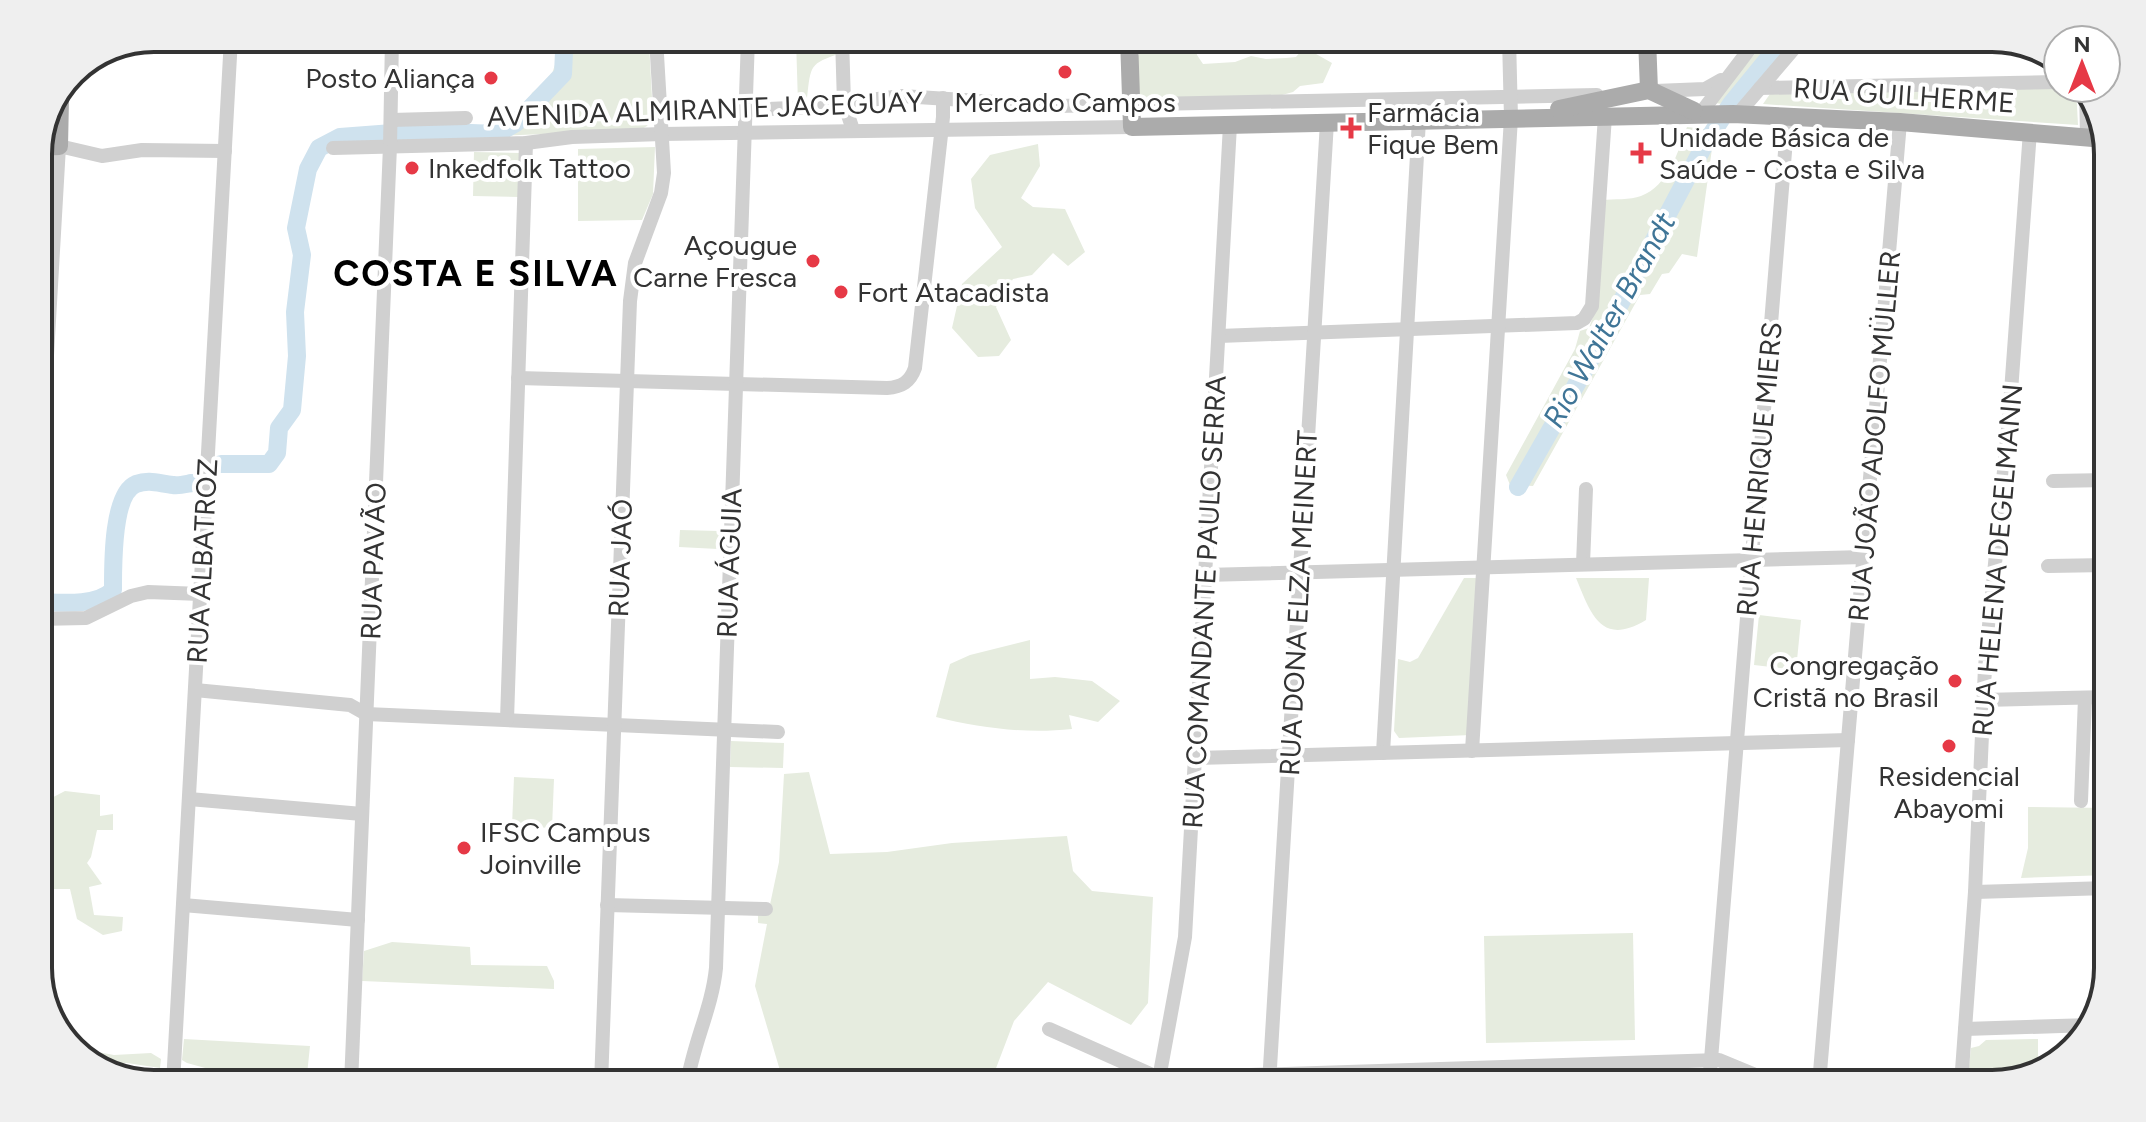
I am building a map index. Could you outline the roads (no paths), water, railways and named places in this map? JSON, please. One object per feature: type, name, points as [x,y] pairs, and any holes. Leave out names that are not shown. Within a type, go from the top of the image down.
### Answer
[{"type":"main road","points":[[1129,52],[1132,127]]},
{"type":"main road","points":[[1648,52],[1652,92],[1662,107],[1650,115]]},
{"type":"main road","name":"AVENIDA ALMIRANTE JACEGUAY","points":[[1511,118],[1622,95],[1652,92]]},
{"type":"main road","name":"RUA GUILHERME","points":[[1652,92],[1722,114]]},
{"type":"main road","name":"AVENIDA ALMIRANTE JACEGUAY","points":[[1132,127],[1650,115]]},
{"type":"main road","name":"RUA GUILHERME","points":[[1650,115],[1788,115],[2092,137]]},
{"type":"street","name":"RUA ALBATROZ","points":[[174,1070],[230,52]]},
{"type":"street","name":"RUA PAVÃO","points":[[352,1070],[392,52]]},
{"type":"street","name":"RUA JAÓ","points":[[601,1070],[632,282],[635,263],[663,183],[657,52]]},
{"type":"street","name":"RUA ÁGUIA","points":[[690,1070],[715,983],[747,52]]},
{"type":"street","points":[[842,52],[844,103],[853,130]]},
{"type":"street","points":[[1472,751],[1511,118],[1509,52]]},
{"type":"street","points":[[1722,114],[1730,71],[1746,52]]},
{"type":"street","points":[[1722,114],[1760,88],[1791,52]]},
{"type":"street","name":"AVENIDA ALMIRANTE JACEGUAY","points":[[1652,92],[1705,89],[1730,71]]},
{"type":"street","points":[[1760,88],[2042,82]]},
{"type":"street","name":"AVENIDA ALMIRANTE JACEGUAY","points":[[744,110],[902,96],[1041,106],[1622,95]]},
{"type":"street","points":[[518,378],[887,388],[908,381],[915,368],[943,98]]},
{"type":"street","name":"RUA HENRIQUE MIERS","points":[[1710,1070],[1788,115]]},
{"type":"street","points":[[1219,336],[1567,325],[1584,319],[1592,306],[1605,116]]},
{"type":"street","name":"AVENIDA ALMIRANTE JACEGUAY","points":[[333,148],[466,118]]},
{"type":"street","points":[[1383,753],[1419,120]]},
{"type":"street","name":"RUA DONA ELZA MEINERT","points":[[1271,1070],[1327,122]]},
{"type":"street","name":"RUA JOÃO ADOLFO MÜLLER","points":[[1820,1070],[1900,122]]},
{"type":"street","name":"RUA COMANDANTE PAULO SERRA","points":[[1160,1070],[1185,937],[1230,125]]},
{"type":"street","name":"AVENIDA ALMIRANTE JACEGUAY","points":[[390,133],[526,143],[572,137],[662,134],[1132,127]]},
{"type":"street","name":"RUA HELENA DEGELMANN","points":[[1962,1070],[1975,892],[1984,700],[2030,131]]},
{"type":"street","points":[[52,183],[54,136],[102,156],[151,149],[225,151]]},
{"type":"street","points":[[507,720],[526,143]]},
{"type":"street","points":[[2053,481],[2094,480]]},
{"type":"street","points":[[1583,564],[1586,489]]},
{"type":"street","points":[[1205,575],[1864,557]]},
{"type":"street","points":[[2048,566],[2094,565]]},
{"type":"street","points":[[52,619],[86,618],[131,596],[148,592],[201,594]]},
{"type":"street","points":[[195,690],[350,705],[366,714],[778,732]]},
{"type":"street","points":[[2081,801],[2085,698]]},
{"type":"street","points":[[1984,700],[2094,698]]},
{"type":"street","points":[[1196,758],[1848,740]]},
{"type":"street","points":[[189,799],[362,814]]},
{"type":"street","points":[[1975,892],[2094,888]]},
{"type":"street","points":[[183,905],[358,920]]},
{"type":"street","points":[[607,905],[766,909]]},
{"type":"street","points":[[1965,1029],[2077,1025]]},
{"type":"street","points":[[1049,1029],[1135,1070]]},
{"type":"street","points":[[1568,1070],[1725,1061],[1745,1070]]},
{"type":"waterway","points":[[221,464],[269,464],[277,453],[279,428],[292,410],[297,356],[295,312],[302,255],[296,228],[308,169],[319,148],[340,137],[419,131],[497,134],[516,123],[563,74],[564,52]]},
{"type":"waterway","name":"Rio Walter Brandt","points":[[1518,487],[1592,357],[1705,144],[1731,104],[1774,52]]},
{"type":"waterway","points":[[52,602],[89,601],[113,590],[118,516],[128,490],[146,482],[192,483]]},
{"type":"place","name":"Mercado Campos","points":[[1065,72]]},
{"type":"place","name":"Posto Aliança","points":[[491,78]]},
{"type":"place","name":"Farmácia Fique Bem","points":[[1351,128]]},
{"type":"place","name":"Unidade Básica de Saúde - Costa e Silva","points":[[1641,153]]},
{"type":"place","name":"Inkedfolk Tattoo","points":[[412,168]]},
{"type":"place","name":"Açougue Carne Fresca","points":[[813,261]]},
{"type":"place","name":"Fort Atacadista","points":[[841,292]]},
{"type":"place","name":"Congregação Cristã no Brasil","points":[[1955,681]]},
{"type":"place","name":"Residencial Abayomi","points":[[1949,746]]},
{"type":"place","name":"IFSC Campus Joinville","points":[[464,848]]},
{"type":"district","name":"COSTA E SILVA","points":[[476,273]]}]
